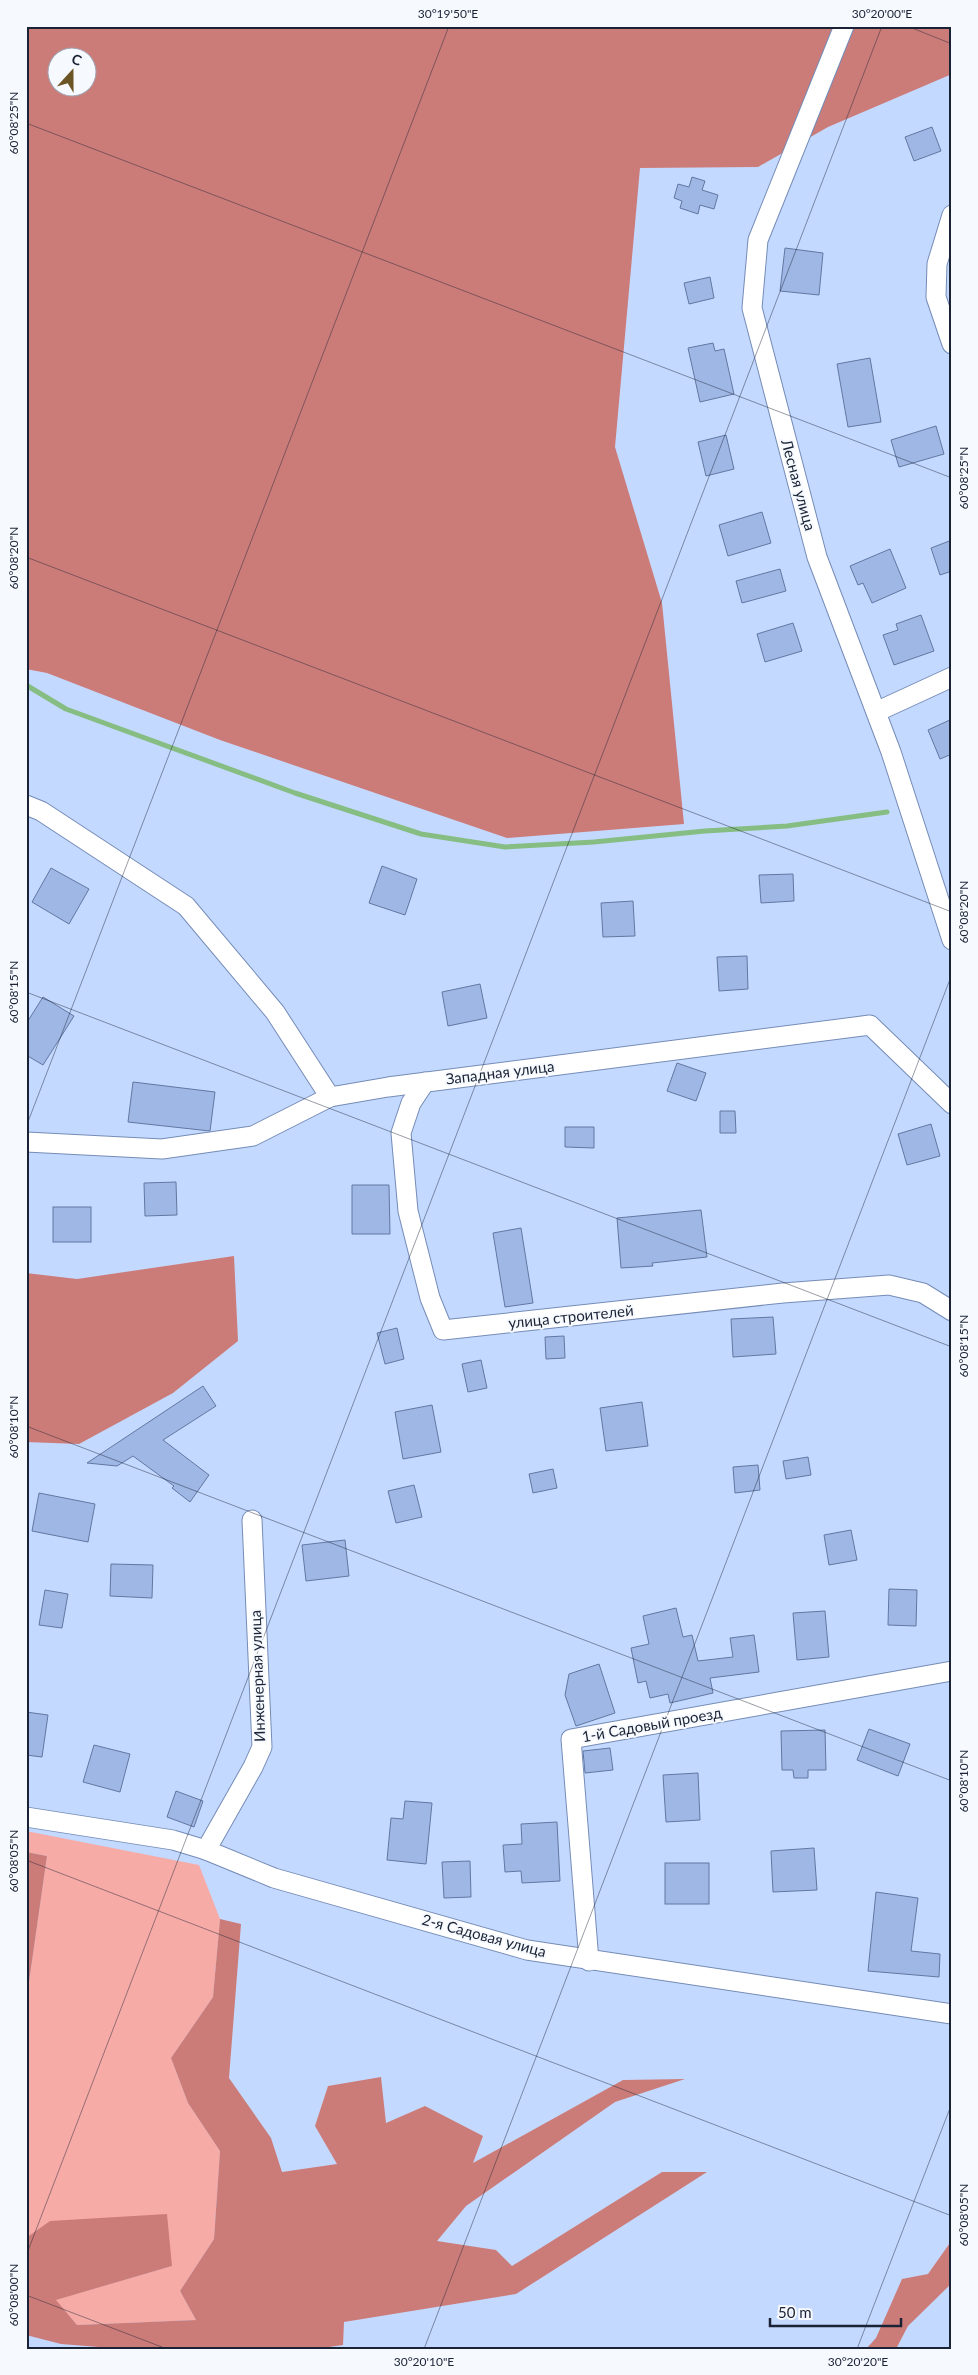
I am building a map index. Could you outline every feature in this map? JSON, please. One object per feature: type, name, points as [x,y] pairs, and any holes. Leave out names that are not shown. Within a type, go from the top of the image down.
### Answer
[{"type":"street","name":"Лесная улица","points":[[844,26],[758,240],[752,308],[817,557],[946,903],[952,940]]},
{"type":"street","points":[[952,215],[937,264],[936,297],[952,344]]},
{"type":"street","points":[[876,712],[952,677]]},
{"type":"street","points":[[26,805],[41,811],[186,906],[275,1012],[330,1097]]},
{"type":"street","name":"Западная улица","points":[[26,1142],[162,1150],[253,1136],[330,1097],[425,1082],[870,1025],[952,1104]]},
{"type":"street","name":"улица строителей","points":[[425,1082],[411,1103],[401,1134],[408,1212],[430,1298],[443,1330],[783,1293],[889,1285],[923,1294],[952,1311]]},
{"type":"street","name":"Инженерная улица","points":[[206,1850],[254,1767],[262,1747],[252,1520]]},
{"type":"street","name":"1-й Садовый проезд","points":[[589,1960],[571,1739],[952,1671]]},
{"type":"street","name":"2-я Садовая улица","points":[[26,1817],[173,1840],[206,1850],[274,1878],[527,1950],[952,2014]]},
{"type":"shaded area","points":[[26,26],[952,26],[952,74],[828,127],[758,167],[640,168],[615,447],[662,603],[684,824],[507,838],[220,740],[47,673],[26,669]]},
{"type":"shaded area","points":[[234,1256],[238,1341],[173,1393],[79,1444],[26,1442],[26,1273],[77,1279]]},
{"type":"shaded area","points":[[26,1831],[199,1865],[220,1919],[213,1997],[171,2058],[188,2103],[220,2151],[214,2239],[180,2291],[196,2320],[77,2325],[55,2300],[172,2266],[26,2238],[26,2003],[47,1856],[26,1852]]},
{"type":"shaded area","points":[[26,1852],[47,1856],[26,2003]]},
{"type":"shaded area","points":[[220,1919],[241,1924],[229,2078],[271,2138],[282,2172],[337,2164],[315,2126],[328,2086],[381,2077],[386,2123],[425,2106],[483,2136],[473,2163],[623,2080],[685,2079],[615,2102],[466,2206],[437,2241],[496,2250],[512,2266],[662,2172],[707,2172],[516,2294],[344,2322],[343,2345],[315,2349],[124,2349],[61,2344],[26,2335],[26,2238],[50,2221],[167,2214],[172,2266],[56,2300],[77,2325],[196,2320],[180,2291],[214,2239],[220,2151],[188,2103],[171,2058],[213,1997]]},
{"type":"shaded area","points":[[952,2240],[952,2283],[908,2326],[896,2349],[866,2349],[876,2338],[902,2279],[928,2274]]},
{"type":"building","points":[[932,127],[941,151],[914,161],[905,137]]},
{"type":"building","points":[[692,177],[705,181],[702,190],[718,195],[714,209],[700,205],[698,214],[680,208],[682,201],[674,198],[678,184],[689,187]]},
{"type":"building","points":[[785,248],[823,253],[819,295],[780,291]]},
{"type":"building","points":[[710,277],[714,298],[689,304],[684,283]]},
{"type":"building","points":[[713,343],[715,351],[724,349],[734,394],[700,402],[688,348]]},
{"type":"building","points":[[870,358],[881,422],[848,427],[837,364]]},
{"type":"building","points":[[936,426],[944,454],[899,467],[891,440]]},
{"type":"building","points":[[726,435],[734,469],[706,476],[698,442]]},
{"type":"building","points":[[762,512],[771,543],[728,556],[719,525]]},
{"type":"building","points":[[952,540],[952,571],[940,575],[931,548]]},
{"type":"building","points":[[890,549],[906,588],[872,603],[863,583],[858,585],[850,566]]},
{"type":"building","points":[[780,569],[786,591],[742,603],[736,581]]},
{"type":"building","points":[[921,615],[934,651],[894,665],[883,635],[898,630],[896,624]]},
{"type":"building","points":[[793,623],[802,651],[765,662],[757,634]]},
{"type":"building","points":[[952,719],[952,754],[940,759],[928,730]]},
{"type":"building","points":[[382,866],[417,879],[405,915],[369,903]]},
{"type":"building","points":[[51,868],[89,889],[69,924],[32,902]]},
{"type":"building","points":[[793,874],[794,901],[761,903],[759,875]]},
{"type":"building","points":[[633,901],[635,936],[603,937],[601,903]]},
{"type":"building","points":[[747,956],[748,989],[719,991],[717,957]]},
{"type":"building","points":[[480,984],[487,1018],[448,1026],[442,992]]},
{"type":"building","points":[[43,997],[74,1016],[43,1065],[26,1055],[26,1024]]},
{"type":"building","points":[[677,1063],[706,1073],[696,1101],[667,1091]]},
{"type":"building","points":[[133,1082],[215,1092],[210,1131],[128,1122]]},
{"type":"building","points":[[720,1111],[735,1111],[736,1133],[720,1133]]},
{"type":"building","points":[[931,1124],[940,1156],[907,1165],[898,1134]]},
{"type":"building","points":[[565,1127],[594,1127],[594,1148],[565,1147]]},
{"type":"building","points":[[176,1182],[177,1215],[145,1216],[144,1183]]},
{"type":"building","points":[[352,1185],[389,1185],[390,1234],[352,1234]]},
{"type":"building","points":[[53,1207],[91,1207],[91,1242],[53,1242]]},
{"type":"building","points":[[701,1210],[707,1257],[652,1263],[653,1266],[621,1268],[617,1218]]},
{"type":"building","points":[[521,1228],[533,1303],[505,1307],[493,1233]]},
{"type":"building","points":[[773,1317],[776,1354],[733,1357],[731,1319]]},
{"type":"building","points":[[397,1328],[404,1359],[385,1364],[377,1333]]},
{"type":"building","points":[[564,1336],[565,1358],[546,1359],[545,1337]]},
{"type":"building","points":[[481,1360],[487,1388],[468,1392],[462,1364]]},
{"type":"building","points":[[203,1386],[216,1406],[163,1440],[209,1475],[190,1502],[172,1488],[174,1486],[133,1456],[117,1466],[87,1463]]},
{"type":"building","points":[[642,1402],[648,1446],[606,1451],[600,1408]]},
{"type":"building","points":[[432,1405],[441,1452],[403,1459],[395,1412]]},
{"type":"building","points":[[808,1457],[811,1475],[786,1479],[783,1461]]},
{"type":"building","points":[[758,1465],[760,1490],[735,1493],[733,1467]]},
{"type":"building","points":[[553,1469],[557,1488],[533,1493],[529,1474]]},
{"type":"building","points":[[414,1485],[422,1517],[396,1523],[388,1491]]},
{"type":"building","points":[[39,1493],[95,1504],[88,1542],[32,1531]]},
{"type":"building","points":[[851,1530],[857,1560],[829,1565],[824,1535]]},
{"type":"building","points":[[345,1540],[349,1576],[306,1581],[302,1545]]},
{"type":"building","points":[[111,1564],[153,1565],[152,1598],[110,1596]]},
{"type":"building","points":[[889,1589],[917,1590],[916,1626],[888,1625]]},
{"type":"building","points":[[45,1590],[68,1594],[62,1628],[39,1625]]},
{"type":"building","points":[[676,1608],[683,1637],[692,1635],[698,1661],[733,1657],[730,1638],[754,1635],[759,1672],[710,1678],[713,1693],[670,1703],[668,1694],[650,1698],[646,1681],[638,1683],[631,1648],[649,1644],[643,1616]]},
{"type":"building","points":[[825,1611],[829,1657],[797,1660],[793,1613]]},
{"type":"building","points":[[599,1664],[615,1713],[576,1726],[565,1695],[569,1674]]},
{"type":"building","points":[[26,1712],[48,1715],[42,1757],[26,1755]]},
{"type":"building","points":[[869,1729],[910,1744],[898,1776],[857,1760]]},
{"type":"building","points":[[825,1730],[826,1770],[808,1770],[808,1778],[794,1778],[793,1770],[782,1770],[781,1731]]},
{"type":"building","points":[[94,1745],[130,1754],[120,1792],[83,1782]]},
{"type":"building","points":[[610,1748],[613,1770],[585,1773],[583,1751]]},
{"type":"building","points":[[698,1773],[700,1820],[666,1822],[663,1775]]},
{"type":"building","points":[[176,1791],[203,1801],[194,1827],[167,1817]]},
{"type":"building","points":[[405,1801],[432,1803],[426,1864],[387,1860],[391,1818],[403,1819]]},
{"type":"building","points":[[557,1822],[560,1881],[522,1883],[521,1871],[505,1872],[503,1845],[522,1844],[521,1824]]},
{"type":"building","points":[[814,1848],[817,1890],[773,1892],[771,1851]]},
{"type":"building","points":[[470,1861],[471,1897],[444,1898],[442,1862]]},
{"type":"building","points":[[665,1863],[709,1863],[709,1904],[665,1904]]},
{"type":"building","points":[[876,1892],[918,1898],[911,1951],[940,1954],[939,1977],[868,1971]]},
{"type":"waterway","points":[[26,685],[66,709],[295,793],[421,834],[505,847],[594,842],[705,831],[787,826],[887,812]]}]
